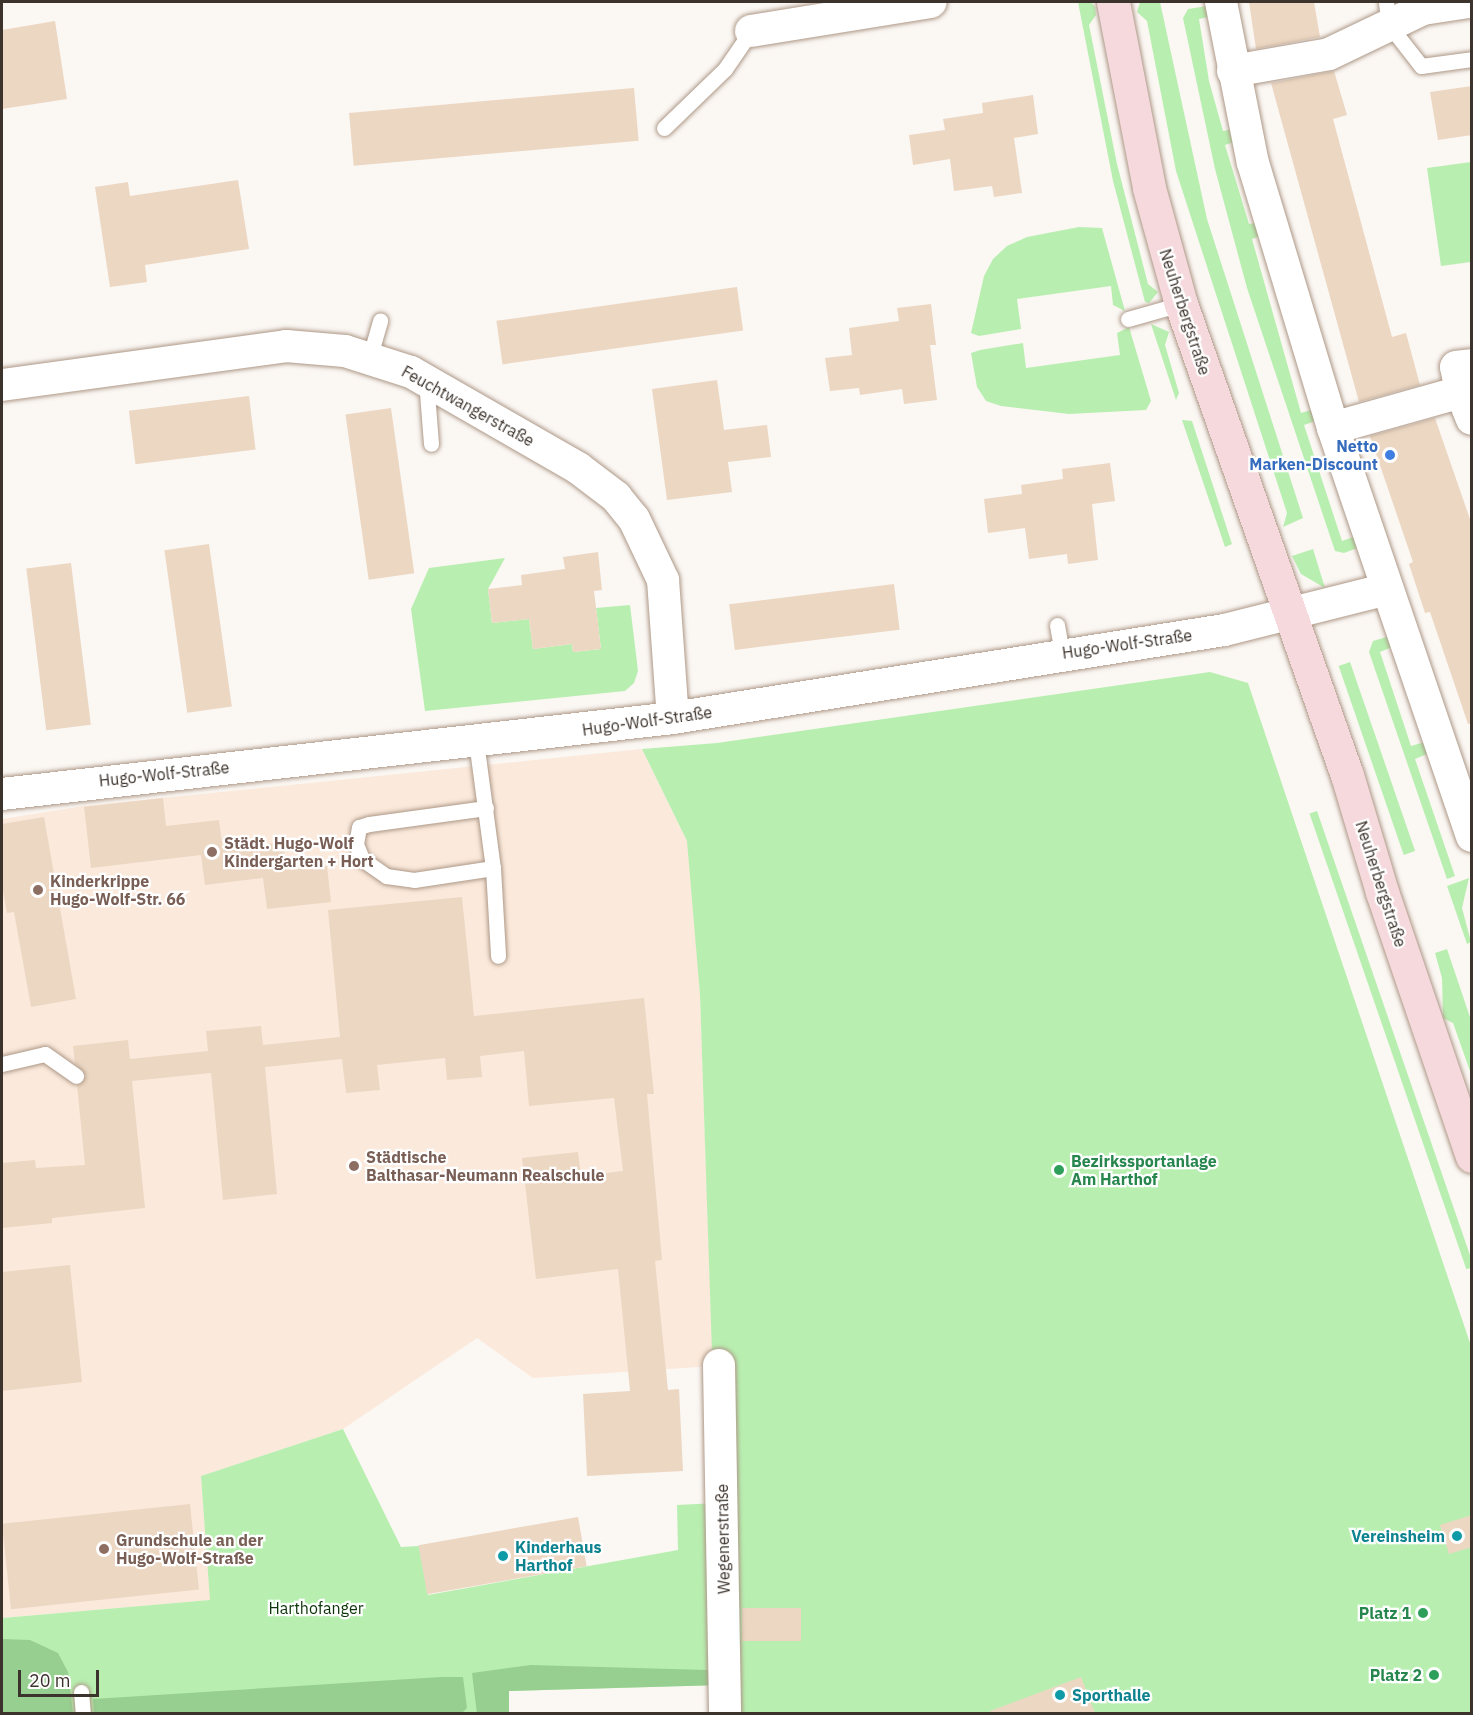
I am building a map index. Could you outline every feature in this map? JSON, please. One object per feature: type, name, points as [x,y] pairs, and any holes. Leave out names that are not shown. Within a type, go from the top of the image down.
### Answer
[{"type":"main road","name":"Neuherbergstraße","points":[[1113,2],[1147,177],[1181,304],[1288,614],[1347,775],[1386,903],[1472,1155]]},
{"type":"street","points":[[752,31],[931,2]]},
{"type":"street","points":[[1221,2],[1253,163],[1333,428],[1387,589],[1461,768],[1472,836]]},
{"type":"street","points":[[1233,71],[1329,54],[1387,13],[1468,2]]},
{"type":"street","name":"Feuchtwangerstraße","points":[[2,386],[286,346],[322,347],[370,356],[426,380],[578,468],[616,496],[634,519],[650,544],[663,580],[673,718]]},
{"type":"street","points":[[1333,428],[1468,392]]},
{"type":"street","points":[[1288,614],[1387,589]]},
{"type":"street","name":"Hugo-Wolf-Straße","points":[[2,794],[673,718],[1059,639],[1224,630],[1288,614]]},
{"type":"street","name":"Wegenerstraße","points":[[719,1365],[725,1713]]},
{"type":"lane","points":[[1387,13],[1420,66],[1472,59]]},
{"type":"lane","points":[[664,128],[725,69],[752,31]]},
{"type":"lane","points":[[1128,319],[1181,304]]},
{"type":"lane","points":[[370,356],[380,320]]},
{"type":"lane","points":[[426,380],[431,444]]},
{"type":"lane","points":[[476,741],[494,868],[498,956]]},
{"type":"lane","points":[[486,808],[358,827],[356,844],[362,859],[386,876],[414,880],[494,868]]},
{"type":"lane","points":[[2,1064],[45,1054],[76,1076]]},
{"type":"lane","points":[[81,1692],[83,1713]]},
{"type":"shaded area","name":"Städtische Balthasar-Neumann Realschule","points":[[642,749],[687,841],[692,871],[700,995],[713,1366],[533,1378],[477,1338],[343,1429],[201,1476],[211,1600],[2,1618],[2,819],[84,806]]},
{"type":"green space","points":[[1078,2],[1091,2],[1095,7],[1096,15],[1089,25],[1117,164],[1148,284],[1158,292],[1149,303],[1145,302],[1113,181]]},
{"type":"green space","points":[[1140,2],[1160,2],[1207,219],[1303,518],[1283,527],[1287,513],[1176,171],[1147,21],[1137,12]]},
{"type":"green space","points":[[1214,5],[1217,15],[1199,19],[1209,81],[1223,131],[1240,128],[1243,139],[1225,145],[1249,224],[1266,221],[1269,233],[1252,239],[1301,413],[1318,408],[1321,419],[1304,425],[1342,541],[1359,535],[1363,546],[1344,553],[1335,551],[1247,288],[1215,169],[1183,18],[1188,9]]},
{"type":"green space","points":[[1471,162],[1471,262],[1441,266],[1427,168]]},
{"type":"green space","points":[[1079,227],[1102,228],[1125,311],[1113,305],[1111,286],[1017,299],[1021,329],[979,336],[971,333],[984,276],[993,259],[1007,246],[1027,237]]},
{"type":"green space","points":[[1151,324],[1169,332],[1165,345],[1179,393],[1176,400]]},
{"type":"green space","points":[[1129,327],[1151,401],[1146,410],[1069,414],[1001,406],[986,401],[977,387],[971,353],[1023,343],[1026,368],[1120,355],[1117,333]]},
{"type":"green space","points":[[1182,420],[1192,421],[1232,544],[1225,547]]},
{"type":"green space","points":[[1313,549],[1325,588],[1301,574],[1292,556]]},
{"type":"green space","points":[[505,558],[488,589],[492,623],[529,619],[533,649],[572,644],[573,652],[601,649],[596,608],[630,605],[638,671],[634,683],[625,691],[425,711],[411,609],[429,568]]},
{"type":"green space","points":[[1393,635],[1397,645],[1380,652],[1411,746],[1428,741],[1432,752],[1415,759],[1455,876],[1447,879],[1369,652],[1373,641]]},
{"type":"green space","points":[[1350,662],[1415,851],[1404,855],[1339,666]]},
{"type":"green space","name":"Bezirkssportanlage Am Harthof","points":[[1210,672],[1248,683],[1471,1346],[1471,1713],[713,1713],[720,1685],[509,1691],[509,1714],[2,1713],[2,1618],[210,1600],[201,1476],[343,1429],[401,1547],[419,1546],[428,1595],[678,1550],[677,1505],[717,1503],[700,995],[687,841],[642,749],[717,743]]},
{"type":"green space","points":[[1317,811],[1472,1261],[1472,1267],[1466,1269],[1309,814]]},
{"type":"green space","points":[[1469,878],[1462,908],[1471,942],[1467,944],[1447,886]]},
{"type":"green space","points":[[1447,949],[1471,1020],[1471,1074],[1453,1023],[1443,1018],[1442,978],[1435,953]]},
{"type":"green space","points":[[2,1639],[30,1640],[58,1653],[68,1672],[73,1713],[2,1713]]},
{"type":"green space","points":[[531,1665],[707,1670],[718,1673],[721,1685],[509,1691],[509,1713],[477,1714],[472,1673]]},
{"type":"green space","points":[[463,1677],[467,1708],[462,1713],[94,1714],[93,1699]]},
{"type":"building","points":[[1249,2],[1314,2],[1320,37],[1256,49]]},
{"type":"building","points":[[55,21],[67,99],[2,109],[2,30]]},
{"type":"building","points":[[1334,71],[1347,115],[1333,119],[1392,337],[1406,333],[1420,385],[1359,402],[1271,83]]},
{"type":"building","points":[[1472,86],[1472,135],[1438,140],[1430,92]]},
{"type":"building","points":[[634,88],[639,141],[354,166],[349,113]]},
{"type":"building","points":[[1033,95],[1038,134],[1014,138],[1022,193],[994,197],[992,186],[954,191],[950,159],[913,165],[909,135],[945,130],[943,119],[983,113],[982,103]]},
{"type":"building","points":[[238,180],[249,249],[145,265],[147,282],[110,287],[95,187],[128,182],[130,196]]},
{"type":"building","points":[[737,287],[743,331],[502,364],[496,321]]},
{"type":"building","points":[[931,304],[936,345],[930,345],[937,400],[904,404],[902,389],[860,395],[859,388],[830,391],[825,358],[852,355],[849,328],[899,321],[897,308]]},
{"type":"building","points":[[717,380],[724,430],[767,425],[771,457],[728,462],[732,492],[667,500],[652,389]]},
{"type":"building","points":[[249,396],[256,450],[135,464],[129,411]]},
{"type":"building","points":[[391,408],[414,573],[369,580],[345,414]]},
{"type":"building","points":[[1435,418],[1472,525],[1472,723],[1468,724],[1430,612],[1425,613],[1409,564],[1413,562],[1370,436]]},
{"type":"building","points":[[1110,463],[1115,501],[1092,504],[1098,560],[1068,564],[1067,554],[1029,559],[1025,528],[988,533],[984,499],[1022,494],[1021,485],[1063,479],[1062,469]]},
{"type":"building","points":[[209,544],[232,706],[187,713],[164,550]]},
{"type":"building","points":[[598,552],[602,590],[594,591],[601,649],[573,652],[572,644],[533,649],[529,619],[492,623],[488,589],[522,585],[521,575],[565,569],[563,557]]},
{"type":"building","points":[[71,563],[91,725],[46,730],[26,568]]},
{"type":"building","points":[[894,584],[900,630],[735,650],[729,604]]},
{"type":"building","name":"Städt. Hugo-Wolf Kindergarten + Hort","points":[[163,798],[166,826],[219,820],[223,850],[283,842],[287,870],[327,866],[331,902],[267,909],[263,878],[205,885],[201,855],[91,868],[84,807]]},
{"type":"building","points":[[44,817],[76,999],[31,1007],[14,912],[7,913],[2,885],[2,824]]},
{"type":"building","points":[[462,897],[474,1016],[644,998],[654,1094],[647,1094],[662,1260],[655,1261],[668,1390],[679,1389],[683,1471],[587,1476],[583,1394],[630,1391],[618,1269],[536,1279],[522,1158],[578,1152],[581,1176],[623,1171],[614,1098],[529,1106],[524,1051],[480,1056],[482,1077],[447,1080],[445,1058],[377,1065],[380,1090],[346,1093],[342,1059],[265,1067],[277,1194],[223,1200],[211,1073],[132,1081],[145,1208],[52,1218],[52,1223],[2,1228],[2,1163],[35,1160],[36,1168],[85,1165],[77,1085],[86,1076],[75,1063],[73,1046],[128,1040],[130,1059],[208,1051],[206,1031],[261,1026],[263,1045],[340,1037],[328,910]]},
{"type":"building","points":[[70,1265],[82,1382],[2,1391],[2,1272]]},
{"type":"building","name":"Grundschule an der Hugo-Wolf-Straße","points":[[190,1504],[199,1590],[11,1609],[2,1524]]},
{"type":"building","name":"Vereinsheim","points":[[1472,1515],[1472,1547],[1449,1554],[1440,1525]]},
{"type":"building","name":"Kinderhaus Harthof","points":[[578,1517],[587,1566],[427,1594],[418,1545]]},
{"type":"building","points":[[742,1608],[801,1608],[801,1641],[742,1641]]},
{"type":"building","name":"Sporthalle","points":[[1081,1677],[1095,1713],[991,1713],[990,1711]]},
{"type":"place","name":"Netto Marken-Discount","points":[[1390,455]]},
{"type":"place","name":"Städt. Hugo-Wolf Kindergarten + Hort","points":[[212,852]]},
{"type":"place","name":"Kinderkrippe Hugo-Wolf-Str. 66","points":[[38,890]]},
{"type":"place","name":"Städtische Balthasar-Neumann Realschule","points":[[354,1166]]},
{"type":"place","name":"Bezirkssportanlage Am Harthof","points":[[1059,1170]]},
{"type":"place","name":"Vereinsheim","points":[[1457,1536]]},
{"type":"place","name":"Grundschule an der Hugo-Wolf-Straße","points":[[104,1549]]},
{"type":"place","name":"Kinderhaus Harthof","points":[[503,1556]]},
{"type":"place","name":"Platz 1","points":[[1423,1613]]},
{"type":"place","name":"Platz 2","points":[[1434,1675]]},
{"type":"place","name":"Sporthalle","points":[[1060,1695]]},
{"type":"park label","name":"Harthofanger","points":[[316,1608]]}]
